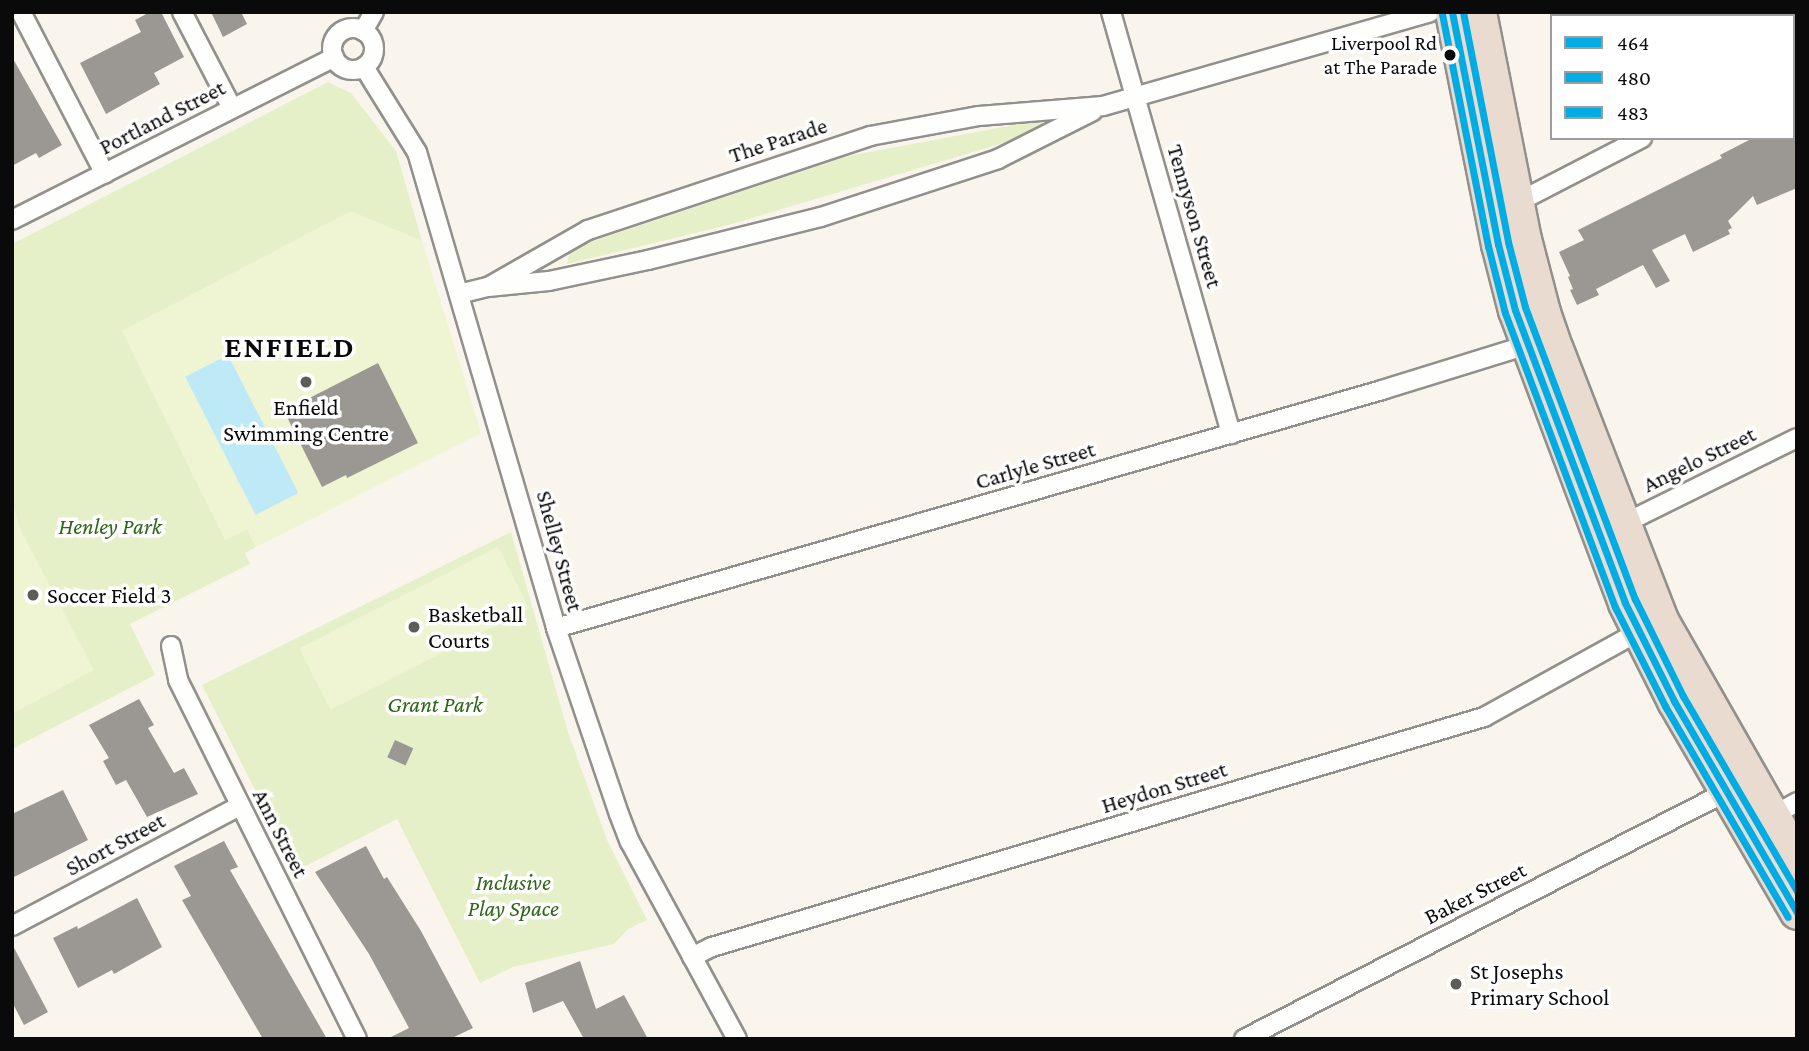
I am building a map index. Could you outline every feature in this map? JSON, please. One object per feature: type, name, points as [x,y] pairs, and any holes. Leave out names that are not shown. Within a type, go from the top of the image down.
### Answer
[{"type":"highway","points":[[1452,12],[1503,266],[1527,345],[1638,632],[1797,912]]},
{"type":"highway","points":[[1479,12],[1516,203],[1543,312],[1623,524],[1674,647],[1784,809],[1797,858]]},
{"type":"street","points":[[21,12],[105,174]]},
{"type":"street","points":[[182,12],[232,108]]},
{"type":"street","points":[[363,31],[374,12]]},
{"type":"street","name":"Tennyson Street","points":[[1111,12],[1231,434]]},
{"type":"street","name":"The Parade","points":[[488,287],[588,230],[870,136],[978,116],[1103,106],[1430,12]]},
{"type":"street","points":[[351,29],[363,31],[371,38],[374,49],[371,59],[364,67],[347,69],[334,57],[333,44],[340,34],[351,29]]},
{"type":"street","name":"Portland Street","points":[[12,220],[334,57]]},
{"type":"street","name":"Shelley Street","points":[[364,67],[417,152],[556,628],[626,833],[737,1039]]},
{"type":"street","name":"The Parade","points":[[460,294],[488,287],[549,281],[821,217],[998,159],[1103,106]]},
{"type":"street","points":[[1516,203],[1638,140]]},
{"type":"street","name":"Carlyle Street","points":[[556,628],[1231,434],[1527,345]]},
{"type":"street","name":"Angelo Street","points":[[1623,524],[1797,438]]},
{"type":"street","name":"Heydon Street","points":[[691,957],[726,943],[1485,717],[1638,632]]},
{"type":"street","name":"Ann Street","points":[[171,646],[178,680],[357,1039]]},
{"type":"street","name":"Baker Street","points":[[1244,1039],[1728,790]]},
{"type":"street","name":"Short Street","points":[[12,926],[240,806]]},
{"type":"green space","name":"Henley Park","points":[[328,82],[351,93],[396,151],[422,241],[350,212],[224,539],[247,529],[256,547],[245,553],[250,564],[130,624],[155,675],[12,749],[12,244]]},
{"type":"green space","points":[[1046,119],[1041,125],[1003,143],[732,224],[567,264],[570,249],[848,156]]},
{"type":"green space","name":"Enfield Swimming Centre","points":[[351,211],[422,241],[481,433],[256,547],[247,529],[225,540],[122,331]]},
{"type":"green space","name":"Soccer Field 3","points":[[12,501],[21,531],[94,670],[12,714]]},
{"type":"green space","name":"Grant Park","points":[[511,532],[568,732],[607,840],[647,920],[628,929],[614,944],[513,967],[480,983],[397,819],[296,871],[202,685]]},
{"type":"green space","name":"Basketball Courts","points":[[498,547],[529,608],[331,710],[299,648]]},
{"type":"water","points":[[228,355],[298,493],[256,515],[185,377]]},
{"type":"building","points":[[150,12],[161,12],[184,57],[154,73],[160,84],[106,114],[80,63],[141,32],[135,20]]},
{"type":"building","points":[[211,12],[241,12],[247,24],[223,37]]},
{"type":"building","points":[[12,57],[62,145],[39,158],[36,153],[12,166]]},
{"type":"building","points":[[1797,138],[1797,188],[1757,205],[1753,196],[1728,221],[1732,228],[1728,230],[1730,234],[1693,252],[1685,234],[1652,250],[1670,281],[1656,288],[1643,265],[1596,289],[1599,295],[1577,305],[1570,290],[1573,289],[1568,277],[1570,276],[1559,252],[1584,240],[1578,230],[1722,158],[1720,155],[1749,140]]},
{"type":"building","points":[[378,363],[418,443],[347,478],[346,475],[322,487],[284,411]]},
{"type":"building","points":[[139,699],[154,725],[148,728],[174,773],[184,768],[198,794],[147,817],[126,780],[116,785],[103,761],[109,758],[89,725]]},
{"type":"building","points":[[395,740],[413,748],[406,765],[387,757]]},
{"type":"building","points":[[63,790],[88,840],[12,878],[12,814]]},
{"type":"building","points":[[224,841],[238,867],[230,870],[327,1039],[263,1039],[182,900],[191,896],[174,866]]},
{"type":"building","points":[[366,846],[384,879],[387,877],[421,931],[473,1028],[450,1039],[387,1039],[409,1028],[369,954],[315,872]]},
{"type":"building","points":[[137,898],[162,947],[114,974],[112,970],[78,988],[53,938],[77,926],[78,929]]},
{"type":"building","points":[[12,944],[48,1012],[24,1025],[12,1002]]},
{"type":"building","points":[[580,961],[596,1009],[624,995],[648,1039],[584,1039],[563,1001],[533,1013],[525,983]]},
{"type":"transit line","name":"464","points":[[1452,12],[1498,244],[1515,310],[1625,603],[1674,701],[1797,912]]},
{"type":"transit line","name":"483","points":[[1463,12],[1508,242],[1525,307],[1635,599],[1683,696],[1797,891]]},
{"type":"transit line","name":"480","points":[[1442,14],[1488,246],[1505,313],[1615,607],[1665,706],[1788,917]]},
{"type":"place","name":"Liverpool Rd at The Parade","points":[[1450,55]]},
{"type":"place","name":"Enfield Swimming Centre","points":[[306,382]]},
{"type":"place","name":"Soccer Field 3","points":[[33,595]]},
{"type":"place","name":"Basketball Courts","points":[[414,627]]},
{"type":"place","name":"St Josephs Primary School","points":[[1456,984]]},
{"type":"district","name":"ENFIELD","points":[[290,347]]},
{"type":"park label","name":"Inclusive Play Space","points":[[513,895]]}]
